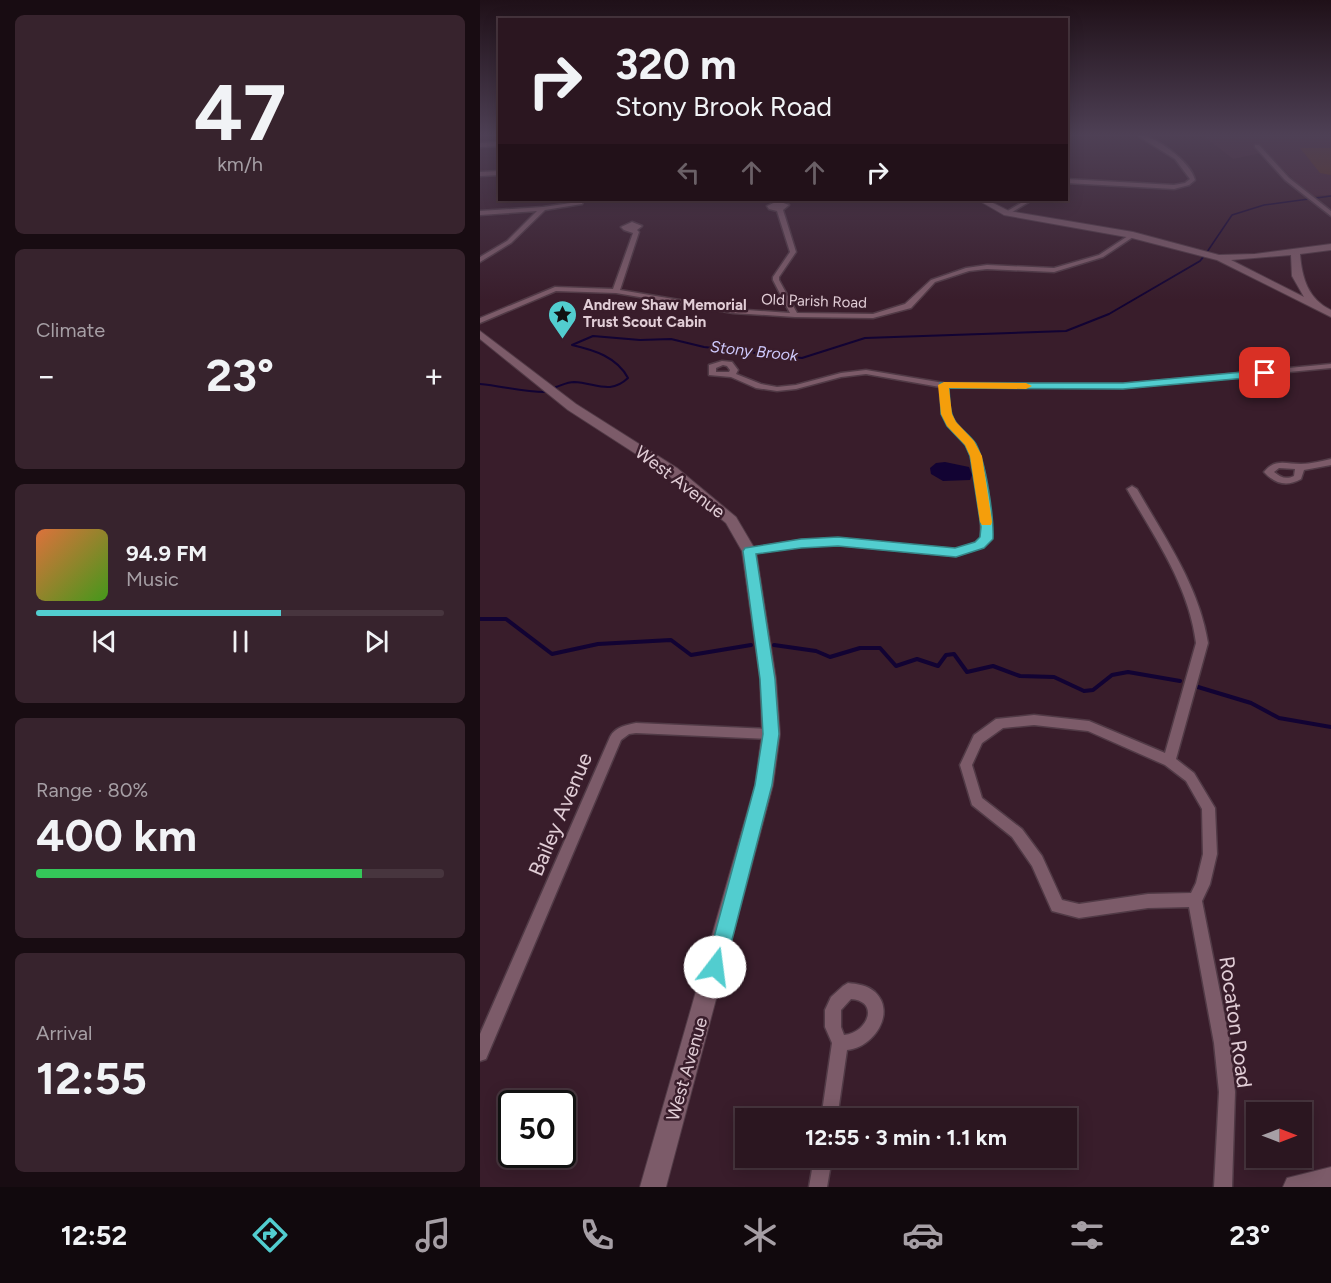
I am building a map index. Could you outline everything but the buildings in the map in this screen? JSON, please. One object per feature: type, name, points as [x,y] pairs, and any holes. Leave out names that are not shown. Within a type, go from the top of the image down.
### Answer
[{"type":"main road","points":[[984,201],[1007,213],[1133,235],[1219,258],[1331,314]]},
{"type":"main road","points":[[1219,258],[1255,257],[1331,247]]},
{"type":"main road","points":[[1295,253],[1297,276],[1315,307]]},
{"type":"main road","name":"West Avenue","points":[[480,334],[572,407],[672,471],[712,503],[731,520],[749,551],[768,679],[771,734],[761,796],[653,1187]]},
{"type":"main road","points":[[1296,1187],[1331,1179]]},
{"type":"street","points":[[1300,189],[1331,214]]},
{"type":"street","points":[[480,213],[543,208],[580,203],[581,201]]},
{"type":"street","points":[[1007,213],[1027,201]]},
{"type":"street","points":[[480,260],[509,242],[543,208]]},
{"type":"street","points":[[780,210],[794,249],[776,280],[795,315]]},
{"type":"street","points":[[616,291],[636,232],[633,230]]},
{"type":"street","name":"Old Parish Road","points":[[480,321],[555,289],[616,291],[733,311],[873,316],[909,306],[933,281],[968,269],[987,267],[1055,270],[1101,256],[1133,235]]},
{"type":"street","points":[[732,375],[759,386],[787,389],[841,375],[866,372],[944,385],[1100,386],[1160,384],[1331,366]]},
{"type":"street","points":[[749,551],[801,543],[838,542],[956,553],[979,545],[986,539],[987,527],[976,456],[970,444],[946,414],[944,385]]},
{"type":"street","points":[[1300,467],[1331,462]]},
{"type":"street","points":[[1132,489],[1196,605],[1202,628],[1202,642],[1169,761]]},
{"type":"street","points":[[1034,720],[1089,726],[1169,761],[1190,777],[1208,808],[1210,854],[1203,884],[1195,900],[1148,901],[1079,911],[1057,906],[1037,861],[1017,833],[977,801],[966,765],[978,740],[1000,723],[1034,720]]},
{"type":"street","name":"Bailey Avenue","points":[[480,1053],[616,737],[626,730],[636,728],[771,734]]},
{"type":"street","name":"Rocaton Road","points":[[1195,900],[1222,1043],[1226,1082],[1223,1187]]},
{"type":"street","points":[[831,1108],[840,1043]]},
{"type":"street","points":[[818,1187],[821,1168]]},
{"type":"shaded area","points":[[1303,189],[1331,189],[1331,195],[1310,196]]},
{"type":"shaded area","points":[[945,462],[969,467],[972,475],[970,480],[943,481],[931,474],[930,468],[936,463]]},
{"type":"waterway","name":"Stony Brook","points":[[1207,252],[1232,215],[1264,205],[1331,196]]},
{"type":"waterway","name":"Stony Brook","points":[[556,387],[574,382],[609,387],[628,378],[611,360],[596,352],[572,345],[593,336],[640,340],[671,339],[704,347],[802,358],[865,338],[1066,331],[1109,314],[1200,261],[1204,256]]},
{"type":"waterway","name":"Stony Brook","points":[[480,384],[545,392]]},
{"type":"waterway","points":[[480,619],[506,619],[552,654],[598,644],[671,640],[691,655],[751,645]]},
{"type":"waterway","points":[[774,645],[816,651],[830,657],[860,648],[880,648],[896,666],[917,659],[938,666],[946,655],[954,654],[967,672],[993,666],[1020,676],[1054,677],[1084,691],[1093,690],[1112,675],[1128,672],[1180,681]]},
{"type":"waterway","points":[[1198,687],[1251,703],[1279,718],[1331,727]]},
{"type":"slow traffic","points":[[986,522],[976,456],[970,444],[946,414],[944,385],[1026,386]]},
{"type":"place","name":"Andrew Shaw Memorial Trust Scout Cabin","points":[[562,340]]},
{"type":"route","points":[[715,967],[764,785],[771,734],[768,679],[749,551],[801,543],[838,542],[956,553],[979,545],[986,539],[987,527],[976,456],[970,444],[946,414],[944,385],[1123,386],[1265,373]]}]
